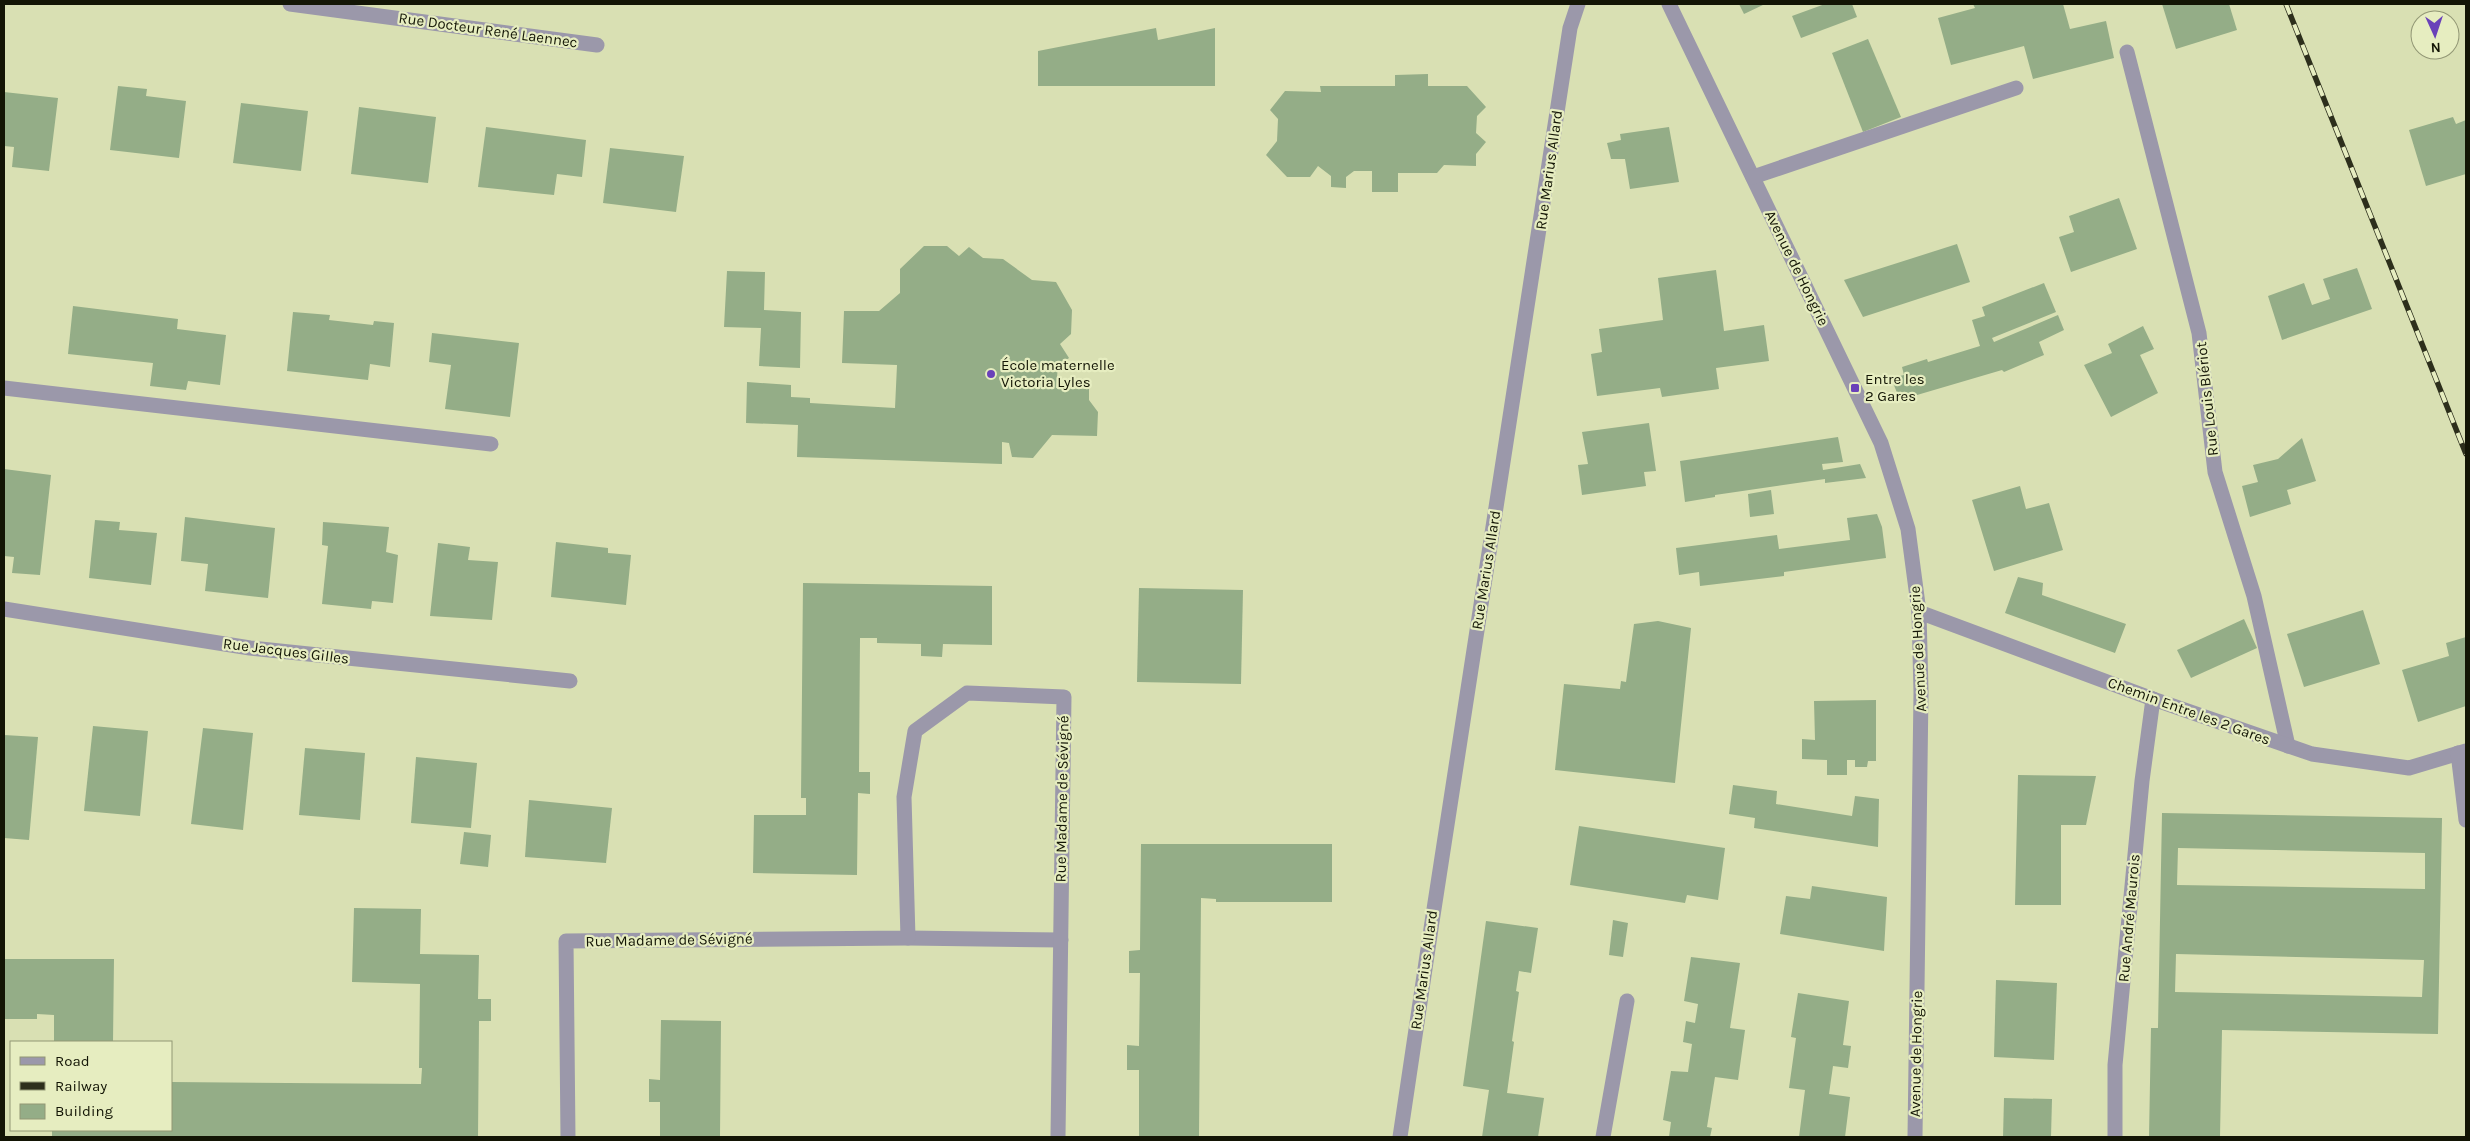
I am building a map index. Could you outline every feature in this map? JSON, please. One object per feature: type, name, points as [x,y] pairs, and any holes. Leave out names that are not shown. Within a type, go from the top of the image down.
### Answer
[{"type":"street","name":"Rue Docteur René Laennec","points":[[290,4],[597,45]]},
{"type":"street","name":"Rue Marius Allard","points":[[1400,1137],[1452,780],[1512,412],[1570,28],[1578,4]]},
{"type":"street","name":"Avenue de Hongrie","points":[[1669,4],[1881,443],[1908,529],[1919,612],[1921,692],[1915,1137]]},
{"type":"street","name":"Rue Louis Blériot","points":[[2127,52],[2200,333],[2215,472],[2254,596],[2288,746]]},
{"type":"street","points":[[1753,177],[2016,88]]},
{"type":"street","points":[[4,388],[491,444]]},
{"type":"street","name":"Rue Jacques Gilles","points":[[4,609],[250,648],[570,681]]},
{"type":"street","name":"Chemin Entre les 2 Gares","points":[[1919,612],[2153,699],[2312,754],[2409,768],[2462,752]]},
{"type":"street","name":"Rue Madame de Sévigné","points":[[908,938],[904,798],[915,731],[967,693],[1064,697],[1058,1137]]},
{"type":"street","name":"Rue André Maurois","points":[[2115,1137],[2116,1065],[2142,781],[2153,699]]},
{"type":"street","points":[[2462,752],[2466,820]]},
{"type":"street","name":"Rue Madame de Sévigné","points":[[568,1137],[566,941],[908,938],[1060,940]]},
{"type":"street","points":[[1603,1137],[1627,1001]]},
{"type":"building","points":[[1739,4],[1765,4],[1744,14]]},
{"type":"building","points":[[1825,4],[1852,4],[1857,17],[1801,38],[1792,16]]},
{"type":"building","points":[[1973,4],[2063,4],[2070,29],[2106,21],[2114,58],[2033,79],[2024,46],[1951,65],[1938,18],[1975,8]]},
{"type":"building","points":[[2162,4],[2229,4],[2237,30],[2176,49]]},
{"type":"building","points":[[1156,28],[1158,40],[1215,28],[1215,86],[1038,86],[1038,51]]},
{"type":"building","points":[[1868,39],[1901,117],[1863,132],[1832,53]]},
{"type":"building","points":[[1428,74],[1428,86],[1467,86],[1486,107],[1477,116],[1476,133],[1486,142],[1476,154],[1476,166],[1444,165],[1437,173],[1398,173],[1398,192],[1372,192],[1372,171],[1354,171],[1346,177],[1346,188],[1331,187],[1331,176],[1318,166],[1310,177],[1287,177],[1266,155],[1277,141],[1278,119],[1270,110],[1285,91],[1321,92],[1320,86],[1395,86],[1395,75]]},
{"type":"building","points":[[118,86],[147,89],[146,96],[186,101],[179,158],[110,150]]},
{"type":"building","points":[[4,92],[58,98],[49,171],[12,167],[14,147],[4,146]]},
{"type":"building","points":[[241,103],[308,111],[301,171],[233,163]]},
{"type":"building","points":[[359,107],[436,117],[428,183],[351,174]]},
{"type":"building","points":[[2453,117],[2456,124],[2466,120],[2466,174],[2426,186],[2409,130]]},
{"type":"building","points":[[486,127],[586,140],[582,177],[557,174],[554,195],[478,187]]},
{"type":"building","points":[[1669,127],[1679,182],[1630,189],[1625,159],[1611,159],[1607,143],[1621,140],[1620,134]]},
{"type":"building","points":[[610,148],[684,156],[676,212],[603,203]]},
{"type":"building","points":[[2119,198],[2137,249],[2071,272],[2059,237],[2074,232],[2069,216]]},
{"type":"building","points":[[1957,244],[1970,282],[1863,317],[1844,280]]},
{"type":"building","points":[[924,246],[947,246],[959,256],[969,247],[983,258],[1003,259],[1032,280],[1056,282],[1072,310],[1071,334],[1060,344],[1069,358],[1058,366],[1056,388],[1089,389],[1089,400],[1098,412],[1097,436],[1052,435],[1033,458],[1012,457],[1009,443],[1002,442],[1002,464],[797,457],[798,425],[746,423],[747,382],[791,385],[791,397],[810,398],[810,403],[895,408],[897,365],[842,363],[844,311],[879,311],[900,293],[900,269]]},
{"type":"building","points":[[2357,268],[2372,309],[2282,340],[2268,296],[2304,283],[2312,305],[2330,299],[2323,279]]},
{"type":"building","points":[[1716,270],[1724,331],[1764,325],[1769,361],[1716,368],[1719,389],[1662,397],[1660,388],[1597,396],[1591,354],[1602,352],[1599,329],[1663,320],[1658,278]]},
{"type":"building","points":[[727,271],[765,272],[764,310],[801,312],[800,368],[759,366],[761,328],[724,327]]},
{"type":"building","points":[[2044,283],[2056,312],[1992,338],[1994,342],[2058,315],[2064,330],[2039,342],[2044,355],[2004,372],[2002,370],[1900,400],[1891,378],[1904,375],[1902,367],[1927,359],[1928,362],[1980,346],[1972,320],[1985,316],[1982,307]]},
{"type":"building","points":[[73,306],[178,319],[177,329],[226,335],[220,385],[188,381],[186,390],[150,386],[153,363],[68,354]]},
{"type":"building","points":[[293,312],[330,315],[329,320],[373,325],[374,321],[394,323],[390,367],[370,364],[368,380],[287,371]]},
{"type":"building","points":[[2143,326],[2154,349],[2140,355],[2158,393],[2111,417],[2084,365],[2112,353],[2108,344]]},
{"type":"building","points":[[432,333],[519,343],[510,417],[445,409],[451,365],[429,362]]},
{"type":"building","points":[[1649,423],[1656,471],[1644,472],[1646,486],[1582,495],[1578,465],[1588,464],[1582,432]]},
{"type":"building","points":[[1838,437],[1843,462],[1822,464],[1823,470],[1860,464],[1866,478],[1825,483],[1825,479],[1715,495],[1715,497],[1685,502],[1680,461]]},
{"type":"building","points":[[2302,438],[2316,481],[2287,490],[2291,504],[2250,517],[2242,486],[2258,482],[2253,465],[2278,459]]},
{"type":"building","points":[[4,469],[51,475],[40,575],[12,573],[14,557],[4,556]]},
{"type":"building","points":[[2020,486],[2026,509],[2049,503],[2063,550],[1994,571],[1972,500]]},
{"type":"building","points":[[1771,490],[1774,514],[1750,517],[1748,494]]},
{"type":"building","points":[[1877,514],[1882,527],[1886,558],[1784,572],[1784,576],[1700,586],[1699,572],[1679,575],[1676,548],[1777,535],[1779,549],[1850,540],[1847,518]]},
{"type":"building","points":[[185,517],[275,528],[268,598],[205,591],[208,564],[181,561]]},
{"type":"building","points":[[95,520],[120,522],[119,530],[157,533],[151,585],[89,578]]},
{"type":"building","points":[[323,522],[389,527],[386,552],[398,555],[393,603],[372,601],[371,609],[322,604],[328,546],[322,545]]},
{"type":"building","points":[[556,542],[608,548],[608,553],[631,555],[626,605],[551,597]]},
{"type":"building","points":[[438,543],[470,547],[468,560],[498,562],[492,620],[430,616]]},
{"type":"building","points":[[2018,577],[2043,583],[2042,595],[2126,624],[2115,653],[2005,613]]},
{"type":"building","points":[[803,583],[992,586],[992,645],[943,644],[942,657],[921,656],[921,644],[877,643],[877,638],[860,638],[859,772],[870,772],[870,794],[858,793],[857,875],[753,873],[754,815],[806,815],[806,798],[801,798]]},
{"type":"building","points":[[1139,588],[1243,590],[1241,684],[1137,682]]},
{"type":"building","points":[[2363,610],[2380,664],[2304,687],[2287,634]]},
{"type":"building","points":[[2244,619],[2257,648],[2191,678],[2177,650]]},
{"type":"building","points":[[1658,621],[1691,628],[1675,783],[1555,770],[1564,684],[1620,689],[1621,681],[1626,682],[1634,624]]},
{"type":"building","points":[[2466,637],[2466,706],[2418,722],[2402,670],[2449,656],[2446,643]]},
{"type":"building","points":[[1876,700],[1876,761],[1868,761],[1867,767],[1855,767],[1855,760],[1847,760],[1847,775],[1827,775],[1827,760],[1802,759],[1802,739],[1815,740],[1814,701]]},
{"type":"building","points":[[93,726],[148,731],[140,816],[84,811]]},
{"type":"building","points":[[203,728],[253,733],[243,830],[191,824]]},
{"type":"building","points":[[4,735],[38,737],[29,840],[4,838]]},
{"type":"building","points":[[305,748],[365,753],[360,820],[299,815]]},
{"type":"building","points":[[416,757],[477,763],[471,828],[411,823]]},
{"type":"building","points":[[2018,775],[2096,776],[2086,825],[2061,825],[2061,905],[2015,905]]},
{"type":"building","points":[[1733,785],[1777,791],[1776,804],[1852,816],[1855,796],[1879,799],[1878,847],[1754,828],[1755,818],[1729,814]]},
{"type":"building","points":[[529,800],[612,808],[606,863],[525,857]]},
{"type":"building","points":[[2162,813],[2442,818],[2438,1034],[2222,1030],[2220,1137],[2149,1137],[2151,1028],[2158,1028]],"holes":[[[2178,848],[2425,853],[2425,889],[2177,885]],[[2176,954],[2424,960],[2422,997],[2175,992]]]},
{"type":"building","points":[[1579,826],[1725,848],[1718,900],[1687,895],[1685,903],[1570,885]]},
{"type":"building","points":[[464,832],[491,835],[488,867],[460,864]]},
{"type":"building","points":[[1141,844],[1332,844],[1332,902],[1216,902],[1216,899],[1201,898],[1199,1137],[1139,1137],[1139,1070],[1127,1070],[1127,1045],[1139,1046],[1140,973],[1129,973],[1129,951],[1140,950]]},
{"type":"building","points":[[1812,886],[1887,897],[1884,951],[1780,934],[1786,896],[1810,899]]},
{"type":"building","points":[[354,908],[421,909],[420,954],[479,955],[478,999],[491,999],[491,1021],[479,1021],[478,1137],[52,1137],[52,1131],[172,1131],[172,1082],[421,1084],[422,1068],[419,1068],[420,984],[352,982]]},
{"type":"building","points":[[1613,920],[1628,923],[1623,957],[1609,955]]},
{"type":"building","points":[[1486,921],[1538,928],[1531,973],[1519,971],[1516,991],[1519,992],[1507,1093],[1544,1098],[1538,1137],[1482,1137],[1489,1090],[1463,1086]]},
{"type":"building","points":[[1691,957],[1740,963],[1730,1028],[1745,1030],[1738,1080],[1715,1077],[1707,1127],[1712,1128],[1710,1137],[1669,1137],[1671,1122],[1663,1120],[1671,1071],[1688,1072],[1692,1044],[1683,1042],[1686,1021],[1695,1023],[1698,1004],[1684,1001]]},
{"type":"building","points":[[4,959],[114,959],[113,1041],[54,1041],[54,1015],[37,1014],[37,1019],[4,1019]]},
{"type":"building","points":[[1996,980],[2057,983],[2054,1060],[1994,1057]]},
{"type":"building","points":[[1798,993],[1849,1001],[1843,1045],[1851,1046],[1848,1068],[1833,1066],[1829,1094],[1850,1097],[1845,1137],[1799,1137],[1805,1090],[1789,1088],[1796,1038],[1791,1037]]},
{"type":"building","points":[[661,1020],[721,1021],[720,1136],[660,1137],[660,1102],[649,1102],[649,1079],[660,1080]]},
{"type":"building","points":[[2004,1098],[2052,1099],[2051,1137],[2003,1137]]},
{"type":"railway","points":[[2286,4],[2466,454]]},
{"type":"place","name":"École maternelle Victoria Lyles","points":[[991,374]]},
{"type":"place","name":"Entre les 2 Gares","points":[[1855,388]]}]
